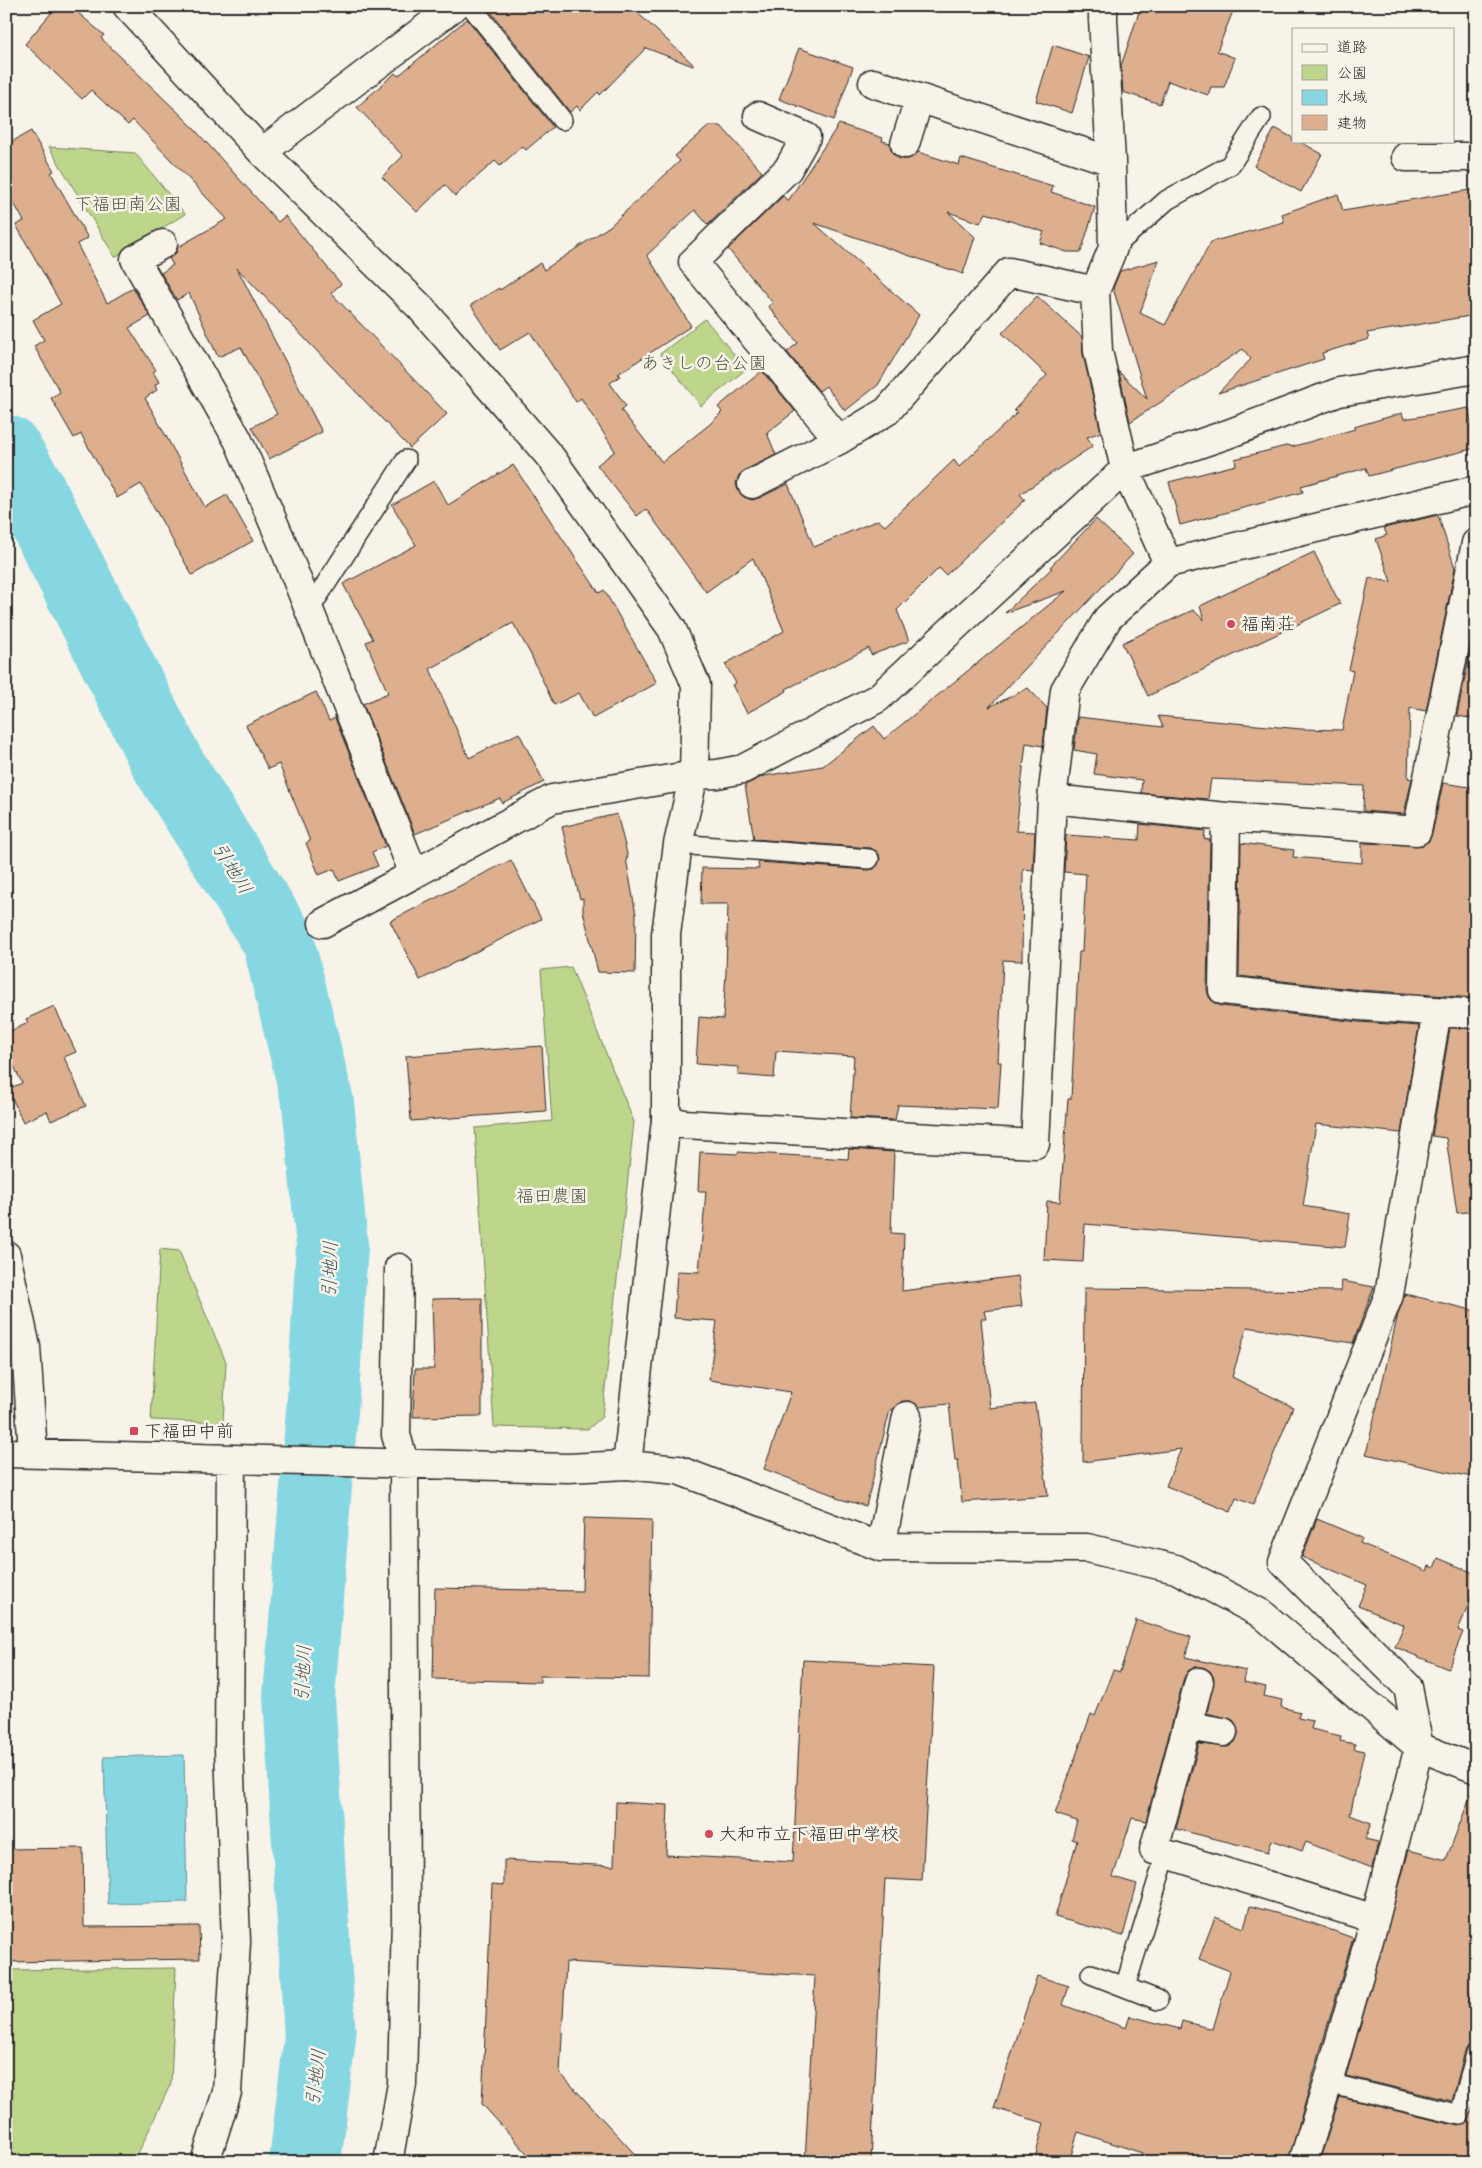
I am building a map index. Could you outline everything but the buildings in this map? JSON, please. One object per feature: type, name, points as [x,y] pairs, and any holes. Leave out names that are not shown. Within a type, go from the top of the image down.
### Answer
[{"type":"street","points":[[127,6],[262,152],[421,308],[545,451],[672,629],[696,685],[694,774],[678,844],[666,934],[666,1120],[627,1465]]},
{"type":"street","points":[[262,152],[455,6]]},
{"type":"street","points":[[1103,6],[1102,19],[1111,161],[1113,248],[1095,291],[1098,351],[1125,469],[1168,563]]},
{"type":"street","points":[[873,83],[1111,161]]},
{"type":"street","points":[[905,144],[920,99]]},
{"type":"street","points":[[758,116],[806,137],[788,169],[693,262],[839,440]]},
{"type":"street","points":[[1406,157],[1476,157]]},
{"type":"street","points":[[163,244],[135,259],[238,440],[414,874]]},
{"type":"street","points":[[752,484],[839,440],[887,411],[1009,272],[1095,291]]},
{"type":"street","points":[[323,923],[552,799],[694,774],[717,774],[743,769],[878,698],[1125,469],[1228,434],[1339,392],[1476,369]]},
{"type":"street","points":[[666,1120],[684,1124],[1035,1144],[1052,799],[1065,690],[1108,618],[1168,563],[1476,490]]},
{"type":"street","points":[[1052,799],[1226,817],[1417,831],[1476,543]]},
{"type":"street","points":[[1226,817],[1223,990],[1360,1006],[1476,1014]]},
{"type":"street","points":[[1303,2162],[1328,2083],[1375,1919],[1418,1747],[1408,1686],[1283,1562],[1390,1295],[1438,1011]]},
{"type":"street","points":[[6,1255],[26,1347],[19,1453],[240,1460],[404,1462],[568,1468],[627,1465],[678,1470],[881,1547],[1087,1548],[1176,1568],[1262,1614],[1418,1747],[1476,1769]]},
{"type":"street","points":[[388,2162],[402,2084],[405,1936],[404,1462],[396,1435],[399,1268]]},
{"type":"street","points":[[881,1547],[907,1416]]},
{"type":"street","points":[[205,2162],[227,2092],[236,1942],[229,1748],[240,1460]]},
{"type":"street","points":[[1199,1682],[1154,1850],[1375,1919]]},
{"type":"street","points":[[1188,1726],[1223,1732]]},
{"type":"lane","points":[[471,6],[562,120]]},
{"type":"lane","points":[[1113,248],[1167,200],[1230,165],[1261,117]]},
{"type":"lane","points":[[308,610],[406,460]]},
{"type":"lane","points":[[678,844],[869,859]]},
{"type":"lane","points":[[1125,1987],[1166,1854]]},
{"type":"lane","points":[[1091,1974],[1158,2000]]},
{"type":"lane","points":[[1328,2083],[1460,2115],[1476,2054]]},
{"type":"green space","name":"下福田南公園","points":[[49,147],[135,153],[185,214],[115,257]]},
{"type":"green space","name":"あきしの台公園","points":[[705,319],[746,369],[701,406],[660,354]]},
{"type":"green space","name":"福田農園","points":[[571,967],[634,1122],[602,1417],[588,1429],[494,1427],[475,1128],[552,1121],[541,970]]},
{"type":"green space","points":[[160,1249],[179,1251],[226,1362],[223,1423],[151,1420]]},
{"type":"green space","points":[[176,1968],[171,2083],[134,2162],[6,2162],[6,1970]]},
{"type":"water","points":[[184,1755],[187,1902],[108,1904],[104,1757]]},
{"type":"waterway","name":"引地川","points":[[6,451],[29,489],[168,764],[278,940],[318,1103],[332,1245],[323,1398],[299,1697],[320,2037],[305,2162]]},
{"type":"place","name":"福南荘","points":[[1231,624]]},
{"type":"place","name":"下福田中前","points":[[134,1431]]},
{"type":"place","name":"大和市立下福田中学校","points":[[709,1834]]}]
